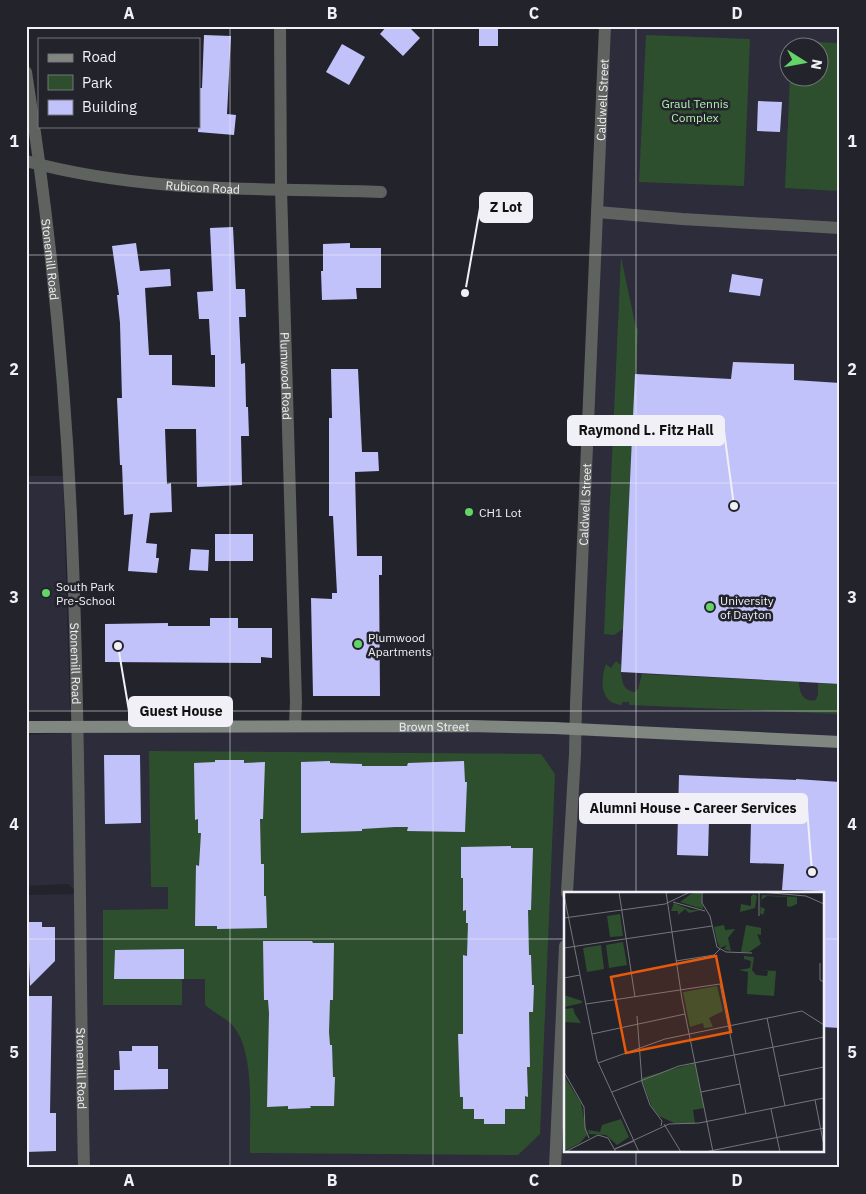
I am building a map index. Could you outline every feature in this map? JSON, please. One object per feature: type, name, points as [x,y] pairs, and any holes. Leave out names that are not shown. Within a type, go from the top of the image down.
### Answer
[{"type":"street","name":"Plumwood Road","points":[[280,26],[281,189],[296,702],[295,725]]},
{"type":"street","name":"Caldwell Street","points":[[567,892],[575,754],[605,26]]},
{"type":"street","name":"Stonemill Road","points":[[26,72],[41,165],[68,453],[78,727],[84,1168]]},
{"type":"street","name":"Rubicon Road","points":[[26,161],[101,178],[174,186],[381,192]]},
{"type":"street","points":[[597,212],[840,228]]},
{"type":"street","name":"Brown Street","points":[[26,727],[460,726],[575,729],[840,742]]},
{"type":"street","points":[[556,1168],[564,971]]},
{"type":"shaded area","name":"University of Dayton","points":[[605,26],[840,26],[840,1168],[26,1168],[26,895],[79,894],[68,884],[26,886],[26,735],[80,732],[575,729]]},
{"type":"shaded area","name":"South Park Pre-School","points":[[26,476],[63,476],[70,710],[26,710]]},
{"type":"green space","name":"Graul Tennis Complex","points":[[646,35],[750,39],[744,186],[639,182]]},
{"type":"green space","points":[[828,43],[840,43],[840,191],[785,188],[790,88],[828,88]]},
{"type":"green space","points":[[621,257],[636,328],[638,329],[623,629],[614,635],[604,634]]},
{"type":"green space","points":[[616,661],[621,665],[624,686],[630,691],[635,692],[638,689],[642,674],[799,682],[800,690],[805,699],[812,701],[816,700],[818,694],[818,683],[840,684],[840,714],[629,705],[629,702],[622,702],[622,705],[615,704],[606,696],[603,677],[606,664],[611,668]]},
{"type":"green space","points":[[149,751],[541,754],[555,774],[540,1134],[518,1155],[250,1153],[250,1087],[245,1052],[233,1026],[205,1005],[205,979],[182,979],[182,1005],[103,1005],[103,910],[168,909],[168,887],[151,887]]},
{"type":"building","points":[[387,26],[408,26],[420,38],[403,56],[380,34]]},
{"type":"building","points":[[479,29],[498,29],[498,46],[479,46]]},
{"type":"building","points":[[204,35],[231,36],[227,114],[236,115],[234,135],[198,132],[198,128],[200,128],[200,88],[202,88]]},
{"type":"building","points":[[342,44],[365,57],[349,85],[326,72]]},
{"type":"building","points":[[758,101],[782,102],[780,132],[757,131]]},
{"type":"building","points":[[233,227],[236,289],[245,289],[246,317],[239,317],[241,364],[245,363],[249,436],[241,436],[242,485],[197,487],[196,429],[165,429],[167,484],[171,483],[172,512],[150,513],[146,543],[157,544],[156,558],[159,558],[157,573],[128,571],[133,514],[124,515],[122,465],[120,465],[117,398],[122,398],[120,323],[117,295],[119,295],[112,246],[136,243],[140,271],[170,269],[171,286],[145,288],[149,355],[172,355],[172,385],[215,387],[215,355],[211,355],[209,319],[199,319],[197,292],[213,291],[210,228]]},
{"type":"building","points":[[350,243],[350,248],[381,248],[381,288],[356,288],[357,299],[322,300],[321,271],[323,271],[323,244]]},
{"type":"building","points":[[732,274],[763,279],[760,296],[729,292]]},
{"type":"building","points":[[733,362],[794,364],[794,380],[840,383],[840,684],[621,672],[635,374],[731,379]]},
{"type":"building","points":[[331,369],[358,369],[362,452],[378,452],[379,471],[355,472],[357,556],[382,556],[382,575],[379,575],[380,696],[313,696],[311,598],[332,599],[332,593],[337,593],[333,516],[329,516],[329,418],[332,418]]},
{"type":"building","points":[[215,534],[253,534],[253,561],[215,561]]},
{"type":"building","points":[[191,549],[209,550],[208,571],[189,570]]},
{"type":"building","points":[[210,618],[238,618],[238,628],[272,628],[272,658],[261,657],[261,663],[105,662],[105,624],[168,623],[168,626],[210,626]]},
{"type":"building","points":[[104,755],[140,755],[141,823],[105,824]]},
{"type":"building","points":[[215,760],[244,760],[244,763],[265,762],[263,819],[260,819],[261,864],[264,864],[267,928],[217,929],[217,926],[195,926],[196,865],[199,866],[201,833],[198,833],[198,819],[195,820],[194,763],[215,762]]},
{"type":"building","points":[[330,761],[330,763],[362,764],[362,766],[407,766],[408,763],[464,761],[465,782],[467,782],[465,832],[407,831],[408,827],[395,827],[362,829],[362,831],[301,833],[301,762]]},
{"type":"building","points":[[679,775],[840,782],[840,1028],[824,1027],[824,892],[782,890],[784,864],[750,863],[751,822],[709,820],[708,856],[677,855]]},
{"type":"building","points":[[511,846],[511,848],[533,848],[531,910],[528,910],[529,955],[531,955],[532,985],[534,985],[533,1012],[529,1012],[530,1067],[527,1067],[528,1097],[525,1096],[525,1109],[505,1109],[505,1124],[484,1124],[484,1119],[474,1119],[474,1109],[463,1109],[463,1097],[460,1097],[458,1034],[463,1034],[463,955],[467,956],[468,923],[466,923],[466,910],[463,911],[461,847]]},
{"type":"building","points":[[26,922],[42,922],[42,927],[55,927],[55,961],[30,986],[29,962],[26,962]]},
{"type":"building","points":[[263,941],[334,943],[333,1000],[330,1000],[329,1032],[330,1045],[332,1045],[333,1077],[335,1077],[334,1106],[310,1106],[311,1108],[288,1109],[288,1106],[267,1107],[269,1013],[268,1000],[264,1000]]},
{"type":"building","points":[[184,949],[184,979],[114,979],[115,950]]},
{"type":"building","points":[[26,996],[52,996],[50,1113],[56,1113],[56,1151],[26,1152]]},
{"type":"building","points":[[132,1046],[158,1046],[158,1069],[168,1069],[168,1089],[114,1090],[114,1070],[120,1070],[119,1051],[132,1051]]},
{"type":"place","name":"Z Lot","points":[[465,293]]},
{"type":"place","name":"Raymond L. Fitz Hall","points":[[734,506]]},
{"type":"place","name":"CH1 Lot","points":[[469,512]]},
{"type":"place","name":"South Park Pre-School","points":[[46,593]]},
{"type":"place","name":"University of Dayton","points":[[710,607]]},
{"type":"place","name":"Plumwood Apartments","points":[[358,644]]},
{"type":"place","name":"Guest House","points":[[118,646]]},
{"type":"place","name":"Alumni House - Career Services","points":[[812,872]]}]
